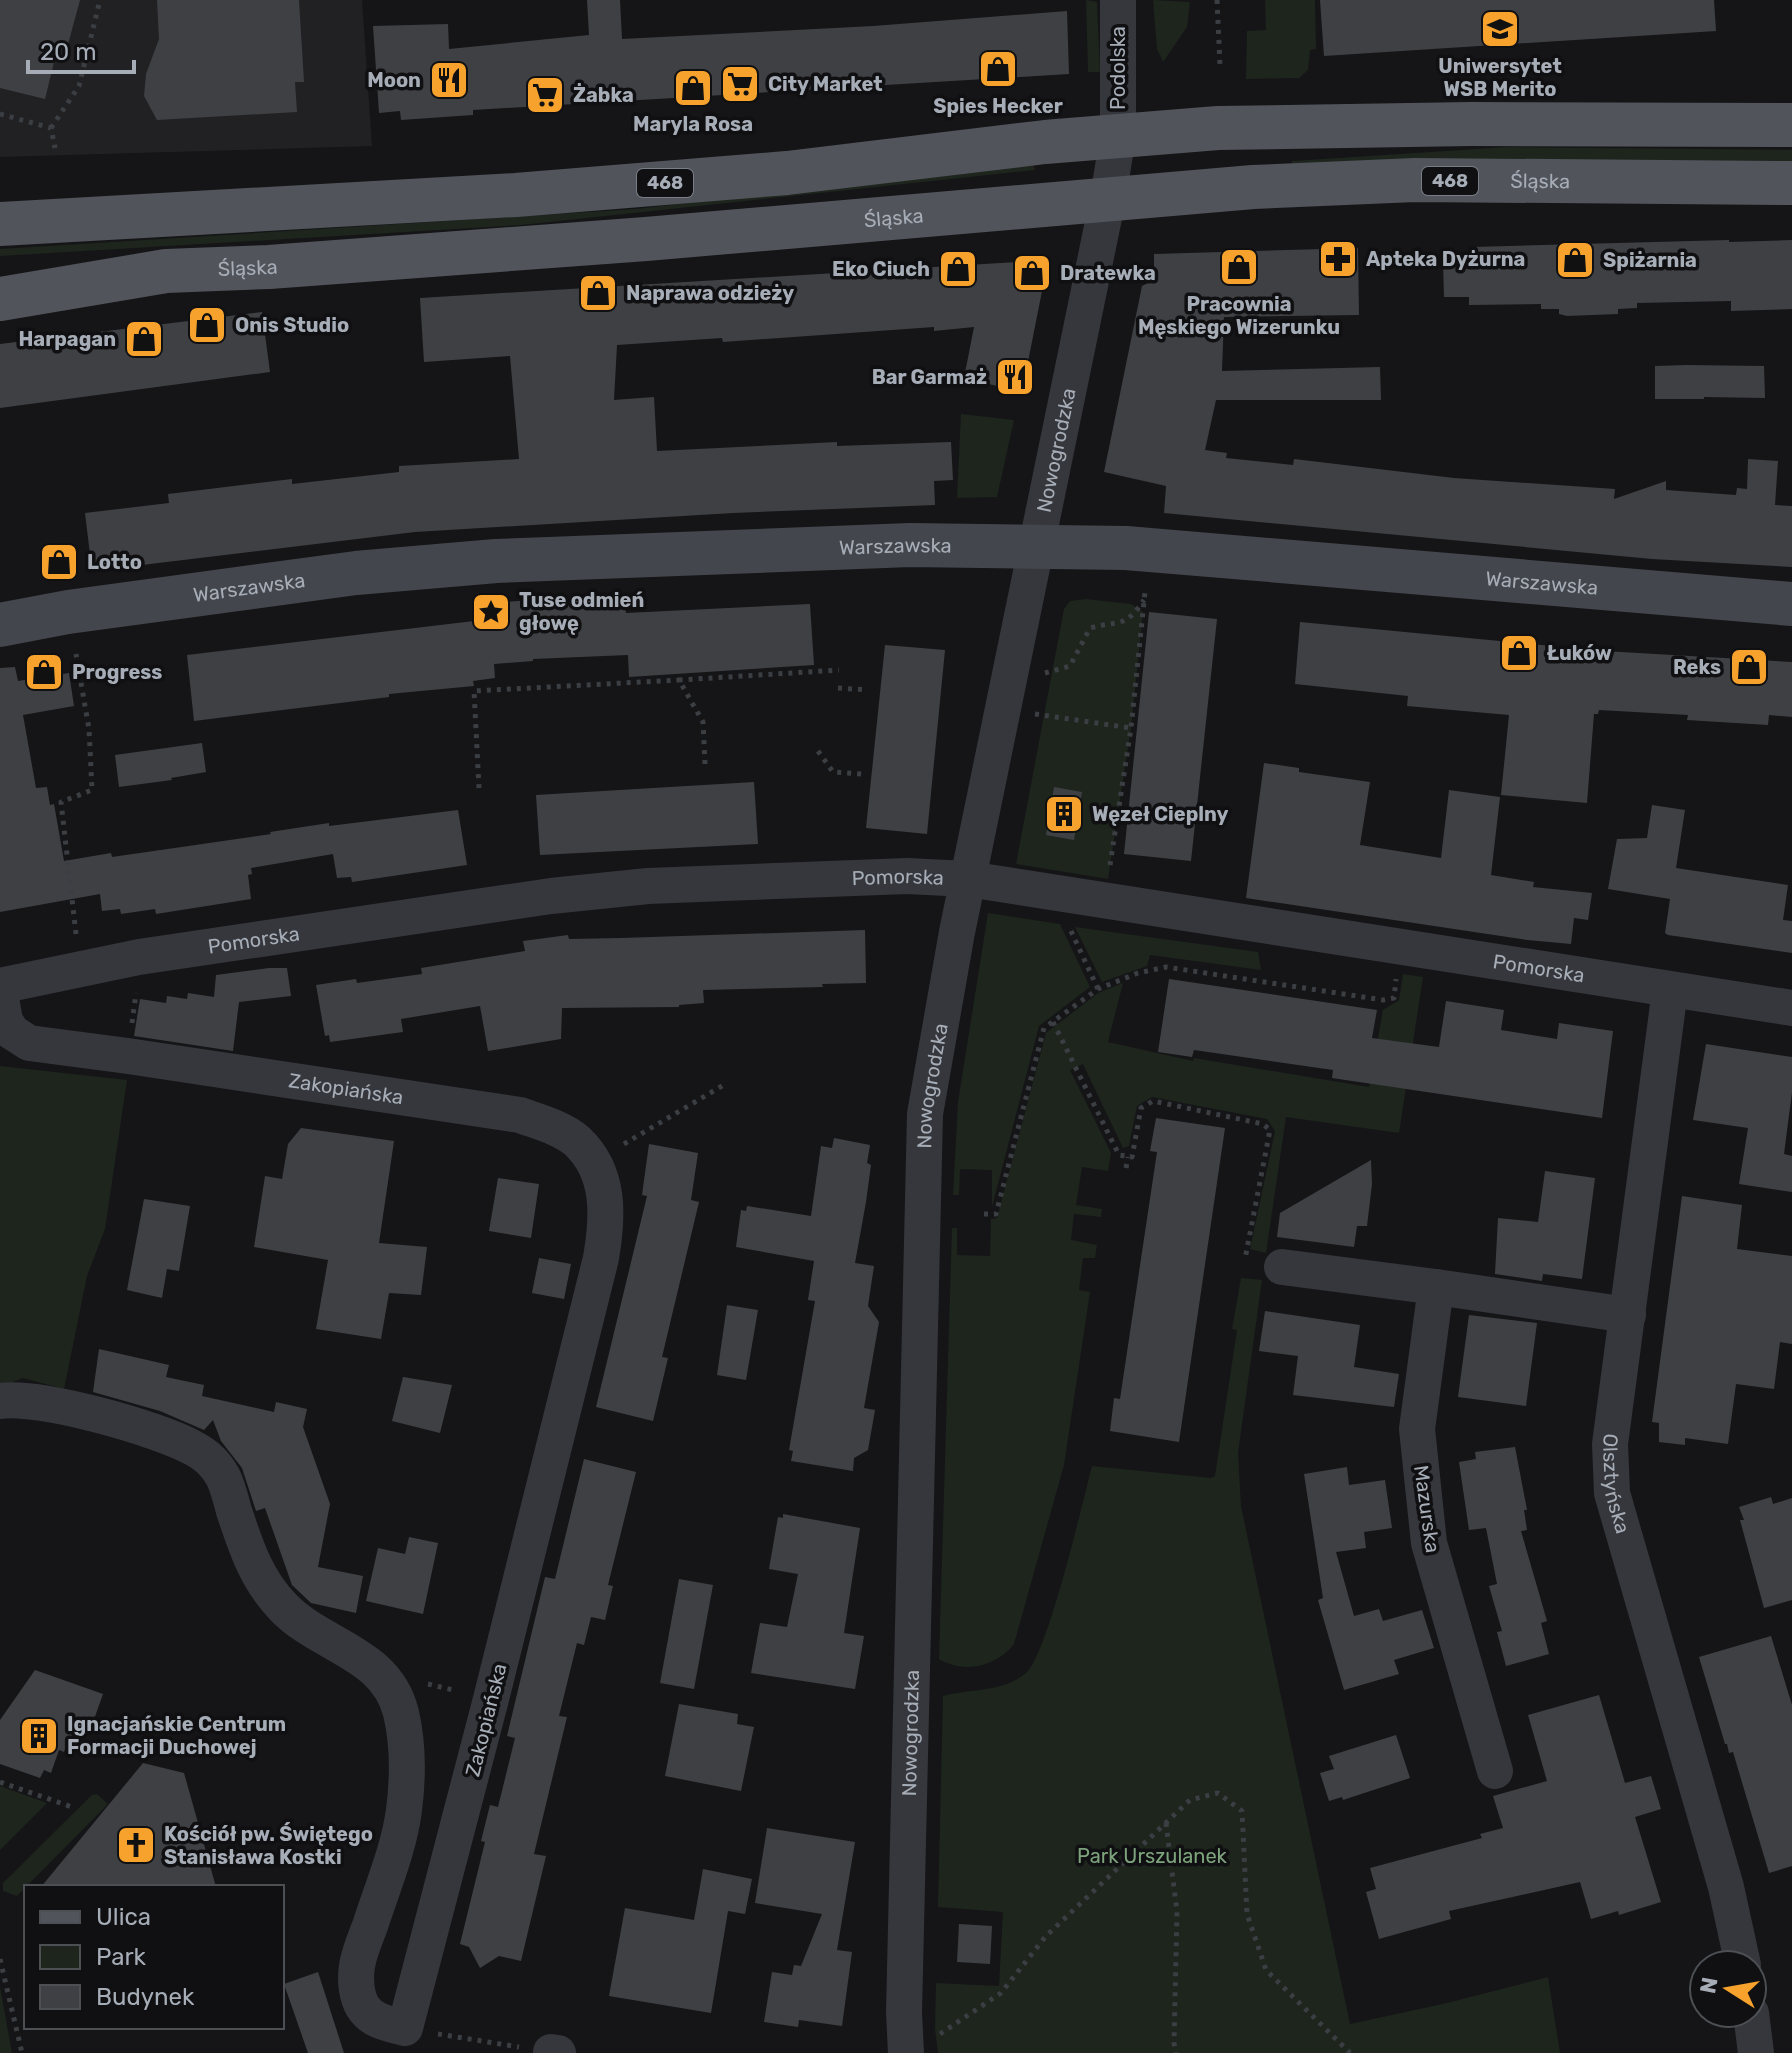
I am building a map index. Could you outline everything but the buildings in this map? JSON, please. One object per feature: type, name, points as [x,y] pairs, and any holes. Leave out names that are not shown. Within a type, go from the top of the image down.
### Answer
[{"type":"main road","name":"468","points":[[0,224],[532,194],[787,173],[1118,135],[1218,128],[1439,124],[1792,125]]},
{"type":"main road","name":"Śląska","points":[[0,299],[166,271],[269,267],[646,239],[1253,187],[1415,180],[1792,183]]},
{"type":"main road","points":[[0,281],[166,271]]},
{"type":"street","name":"Podolska","points":[[1118,0],[1118,135]]},
{"type":"street","name":"Nowogrodzka","points":[[906,2053],[906,1902],[925,1114],[968,879],[1108,198],[1118,135]]},
{"type":"street","name":"Warszawska","points":[[0,625],[68,612],[356,573],[496,561],[838,547],[1148,550],[1792,604]]},
{"type":"street","name":"Pomorska","points":[[0,986],[165,953],[551,896],[662,885],[907,876],[968,879],[1792,1008]]},
{"type":"street","name":"Olsztyńska","points":[[1670,990],[1610,1444],[1612,1493],[1726,1887],[1740,1949]]},
{"type":"street","name":"Zakopiańska","points":[[0,993],[5,1021],[12,1032],[29,1043],[520,1115],[554,1127],[577,1141],[596,1166],[607,1205],[601,1258],[405,2028],[370,2016],[362,2005],[356,1986],[357,1965],[393,1855],[404,1810],[406,1750],[401,1711],[380,1673],[361,1657],[307,1627],[285,1610],[269,1592],[254,1570],[224,1478],[212,1461],[192,1447],[121,1423],[38,1402],[16,1398],[0,1401]]},
{"type":"street","points":[[1282,1267],[1628,1315]]},
{"type":"street","name":"Mazurska","points":[[1436,1287],[1417,1429],[1429,1543],[1495,1771]]},
{"type":"street","points":[[1753,2029],[1756,2053]]},
{"type":"street","points":[[551,2052],[558,2053]]},
{"type":"path","points":[[55,148],[51,128],[79,86],[100,0]]},
{"type":"path","points":[[1217,0],[1220,65]]},
{"type":"path","points":[[0,114],[51,128]]},
{"type":"path","points":[[1042,674],[1070,666],[1090,628],[1131,619],[1145,596],[1131,728],[1108,879]]},
{"type":"path","points":[[76,654],[89,729],[92,790],[61,802],[76,936]]},
{"type":"path","points":[[479,788],[474,691],[839,670]]},
{"type":"path","points":[[679,680],[703,722],[705,764]]},
{"type":"path","points":[[838,688],[868,690]]},
{"type":"path","points":[[1034,714],[1131,728]]},
{"type":"path","points":[[818,751],[833,772],[862,774]]},
{"type":"path","points":[[1069,928],[1098,989]]},
{"type":"path","points":[[984,1214],[996,1214],[1044,1028],[1098,989],[1138,973],[1166,967],[1383,1000],[1394,998],[1398,968]]},
{"type":"path","points":[[1053,1022],[1119,1155],[1132,1157],[1141,1108],[1153,1101],[1263,1124],[1270,1130],[1244,1262],[1282,1267]]},
{"type":"path","points":[[611,1152],[727,1083]]},
{"type":"path","points":[[1126,1168],[1128,1157]]},
{"type":"path","points":[[380,1673],[491,1699]]},
{"type":"path","points":[[0,1782],[72,1807]]},
{"type":"path","points":[[939,2035],[1001,1993],[1046,1936],[1190,1800],[1218,1793],[1242,1811],[1247,1914],[1266,1970],[1350,2053]]},
{"type":"path","points":[[1166,1822],[1177,1912],[1176,2053]]},
{"type":"path","points":[[0,1959],[22,2053]]},
{"type":"path","points":[[433,2033],[551,2052]]},
{"type":"shaded area","points":[[0,0],[362,0],[372,146],[0,157]]},
{"type":"green space","points":[[1086,0],[1097,2],[1100,72],[1088,72]]},
{"type":"green space","points":[[1153,0],[1190,2],[1187,27],[1163,62],[1157,49]]},
{"type":"green space","points":[[1265,0],[1315,0],[1316,49],[1310,50],[1308,70],[1299,78],[1246,79],[1247,31],[1266,30]]},
{"type":"green space","points":[[1508,147],[1792,150],[1792,163],[1292,166],[1292,161]]},
{"type":"green space","points":[[1032,162],[1035,170],[521,225],[0,256],[0,249],[636,209]]},
{"type":"green space","points":[[961,414],[1014,420],[997,497],[957,498]]},
{"type":"green space","points":[[1086,599],[1131,604],[1143,612],[1131,728],[1108,879],[1016,864],[1064,609],[1070,601]]},
{"type":"green space","points":[[988,913],[1060,924],[1090,987],[1039,1026],[992,1207],[992,1170],[960,1169],[959,1195],[953,1195],[958,1102]]},
{"type":"green space","points":[[1075,927],[1258,952],[1261,970],[1150,955],[1147,966],[1102,982]]},
{"type":"green space","points":[[1403,974],[1423,977],[1399,1133],[1286,1117],[1266,1253],[1250,1249],[1275,1131],[1267,1119],[1152,1097],[1137,1106],[1129,1146],[1123,1148],[1083,1064],[1070,1070],[1111,1153],[1108,1171],[1082,1167],[1076,1205],[1102,1209],[1101,1217],[1074,1214],[1071,1240],[1097,1245],[1095,1258],[1083,1258],[1079,1290],[1090,1292],[1064,1465],[1014,1644],[998,1658],[979,1666],[959,1666],[939,1659],[952,1228],[957,1228],[957,1255],[990,1256],[991,1219],[997,1218],[1046,1033],[1098,993],[1123,983],[1108,1042],[1193,1061],[1194,1058],[1369,1087],[1383,1010],[1399,1000]]},
{"type":"green space","points":[[0,1066],[127,1080],[105,1229],[87,1276],[64,1389],[23,1378],[0,1387]]},
{"type":"green space","name":"Park Urszulanek","points":[[1241,1278],[1262,1280],[1238,1453],[1241,1506],[1350,2024],[1548,1977],[1560,2053],[938,2053],[936,1983],[999,1986],[1003,1912],[938,1907],[943,1696],[1007,1684],[1026,1673],[1034,1661],[1064,1576],[1092,1466],[1215,1476],[1237,1330],[1232,1329]]},
{"type":"green space","points":[[0,1786],[47,1803],[0,1850]]},
{"type":"green space","points":[[97,1794],[108,1804],[28,1885],[24,1885],[17,1896],[3,1891],[3,1883],[92,1795]]},
{"type":"green space","points":[[0,1987],[12,2053],[0,2053]]},
{"type":"place","name":"Uniwersytet WSB Merito","points":[[1500,29]]},
{"type":"place","name":"Spies Hecker","points":[[998,69]]},
{"type":"place","name":"Moon","points":[[449,80]]},
{"type":"place","name":"City Market","points":[[740,84]]},
{"type":"place","name":"Maryla Rosa","points":[[693,88]]},
{"type":"place","name":"Żabka","points":[[545,95]]},
{"type":"place","name":"Apteka Dyżurna","points":[[1338,259]]},
{"type":"place","name":"Spiżarnia","points":[[1575,260]]},
{"type":"place","name":"Pracownia Męskiego Wizerunku","points":[[1239,267]]},
{"type":"place","name":"Eko Ciuch","points":[[958,269]]},
{"type":"place","name":"Dratewka","points":[[1032,273]]},
{"type":"place","name":"Naprawa odzieży","points":[[598,293]]},
{"type":"place","name":"Onis Studio","points":[[207,325]]},
{"type":"place","name":"Harpagan","points":[[144,339]]},
{"type":"place","name":"Bar Garmaż","points":[[1015,377]]},
{"type":"place","name":"Lotto","points":[[59,562]]},
{"type":"place","name":"Tuse odmień głowę","points":[[491,612]]},
{"type":"place","name":"Łuków","points":[[1519,653]]},
{"type":"place","name":"Reks","points":[[1749,667]]},
{"type":"place","name":"Progress","points":[[44,672]]},
{"type":"place","name":"Węzeł Cieplny","points":[[1064,814]]},
{"type":"place","name":"Ignacjańskie Centrum Formacji Duchowej","points":[[39,1736]]},
{"type":"place","name":"Kościół pw. Świętego Stanisława Kostki","points":[[136,1845]]}]
